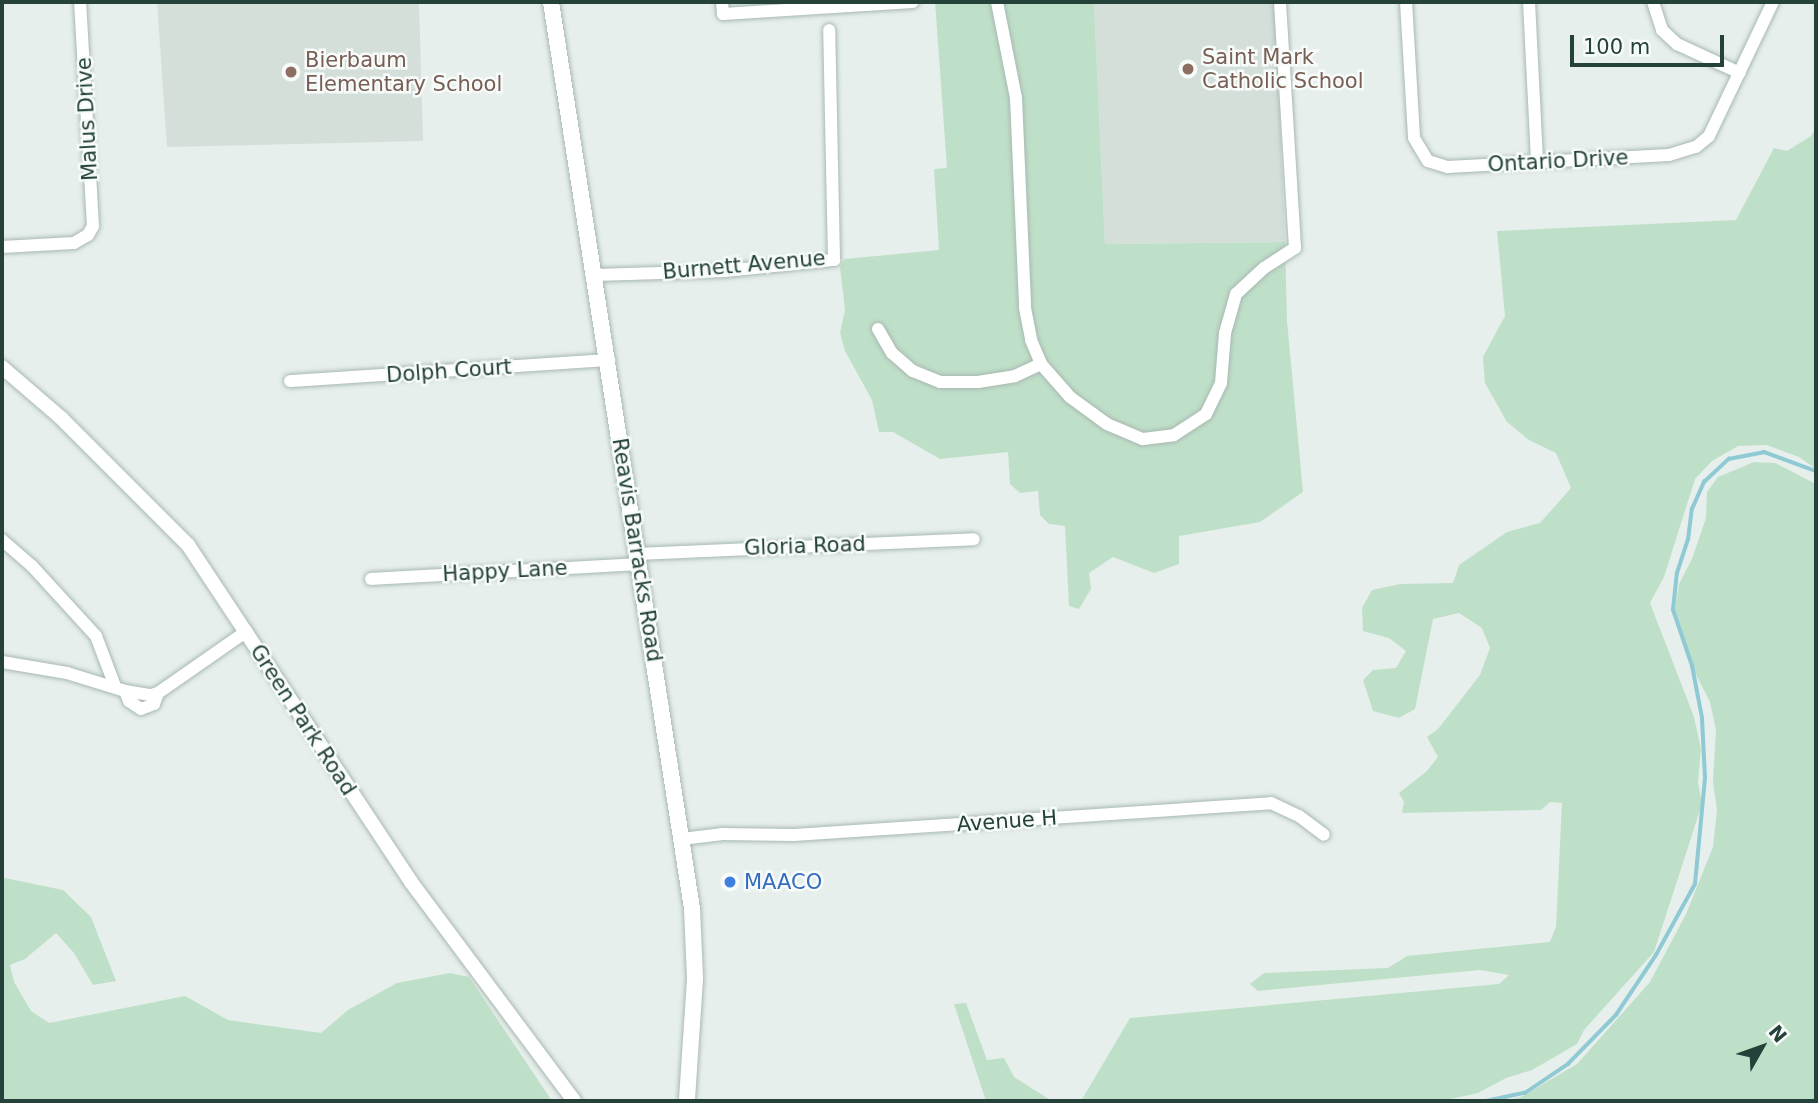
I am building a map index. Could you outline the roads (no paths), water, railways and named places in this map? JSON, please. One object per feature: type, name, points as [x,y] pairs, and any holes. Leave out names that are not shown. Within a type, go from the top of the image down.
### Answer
[{"type":"main road","name":"Reavis Barracks Road","points":[[551,2],[682,839],[695,945],[687,1101]]},
{"type":"street","name":"Malus Drive","points":[[2,247],[74,243],[88,235],[93,226],[80,2]]},
{"type":"street","points":[[722,2],[723,14],[823,4],[914,2]]},
{"type":"street","points":[[997,2],[1016,98],[1026,307],[1031,340],[1041,364],[1070,397],[1107,424],[1143,439],[1174,435],[1206,414],[1221,383],[1225,333],[1236,294],[1264,268],[1295,248],[1280,2]]},
{"type":"street","name":"Ontario Drive","points":[[1406,2],[1412,128],[1423,155],[1436,165],[1448,167],[1670,155],[1696,147],[1709,136],[1740,73]]},
{"type":"street","points":[[1529,2],[1537,163]]},
{"type":"street","points":[[1653,2],[1662,30],[1677,44],[1740,73],[1773,2]]},
{"type":"street","name":"Burnett Avenue","points":[[595,275],[724,271],[834,260],[830,30]]},
{"type":"street","points":[[878,329],[892,353],[913,371],[940,382],[978,382],[1015,376],[1041,364]]},
{"type":"street","name":"Dolph Court","points":[[290,381],[609,360]]},
{"type":"street","name":"Green Park Road","points":[[2,367],[61,418],[172,526],[203,564],[411,882],[574,1101]]},
{"type":"street","name":"Gloria Road","points":[[638,559],[974,539]]},
{"type":"street","points":[[2,540],[32,566],[96,636],[120,688]]},
{"type":"street","name":"Happy Lane","points":[[372,579],[638,559]]},
{"type":"street","points":[[2,662],[67,673],[142,695],[158,693],[247,631]]},
{"type":"street","name":"Avenue H","points":[[682,839],[722,834],[794,835],[1271,803],[1299,816],[1324,835]]},
{"type":"waterway","points":[[1486,1101],[1525,1093],[1568,1064],[1616,1015],[1656,955],[1695,884],[1705,778],[1702,718],[1692,666],[1673,610],[1677,573],[1688,540],[1692,509],[1704,482],[1729,459],[1764,452],[1816,471]]},
{"type":"place","name":"Saint Mark Catholic School","points":[[1188,69]]},
{"type":"place","name":"Bierbaum Elementary School","points":[[291,72]]},
{"type":"place","name":"MAACO","points":[[730,882]]}]
